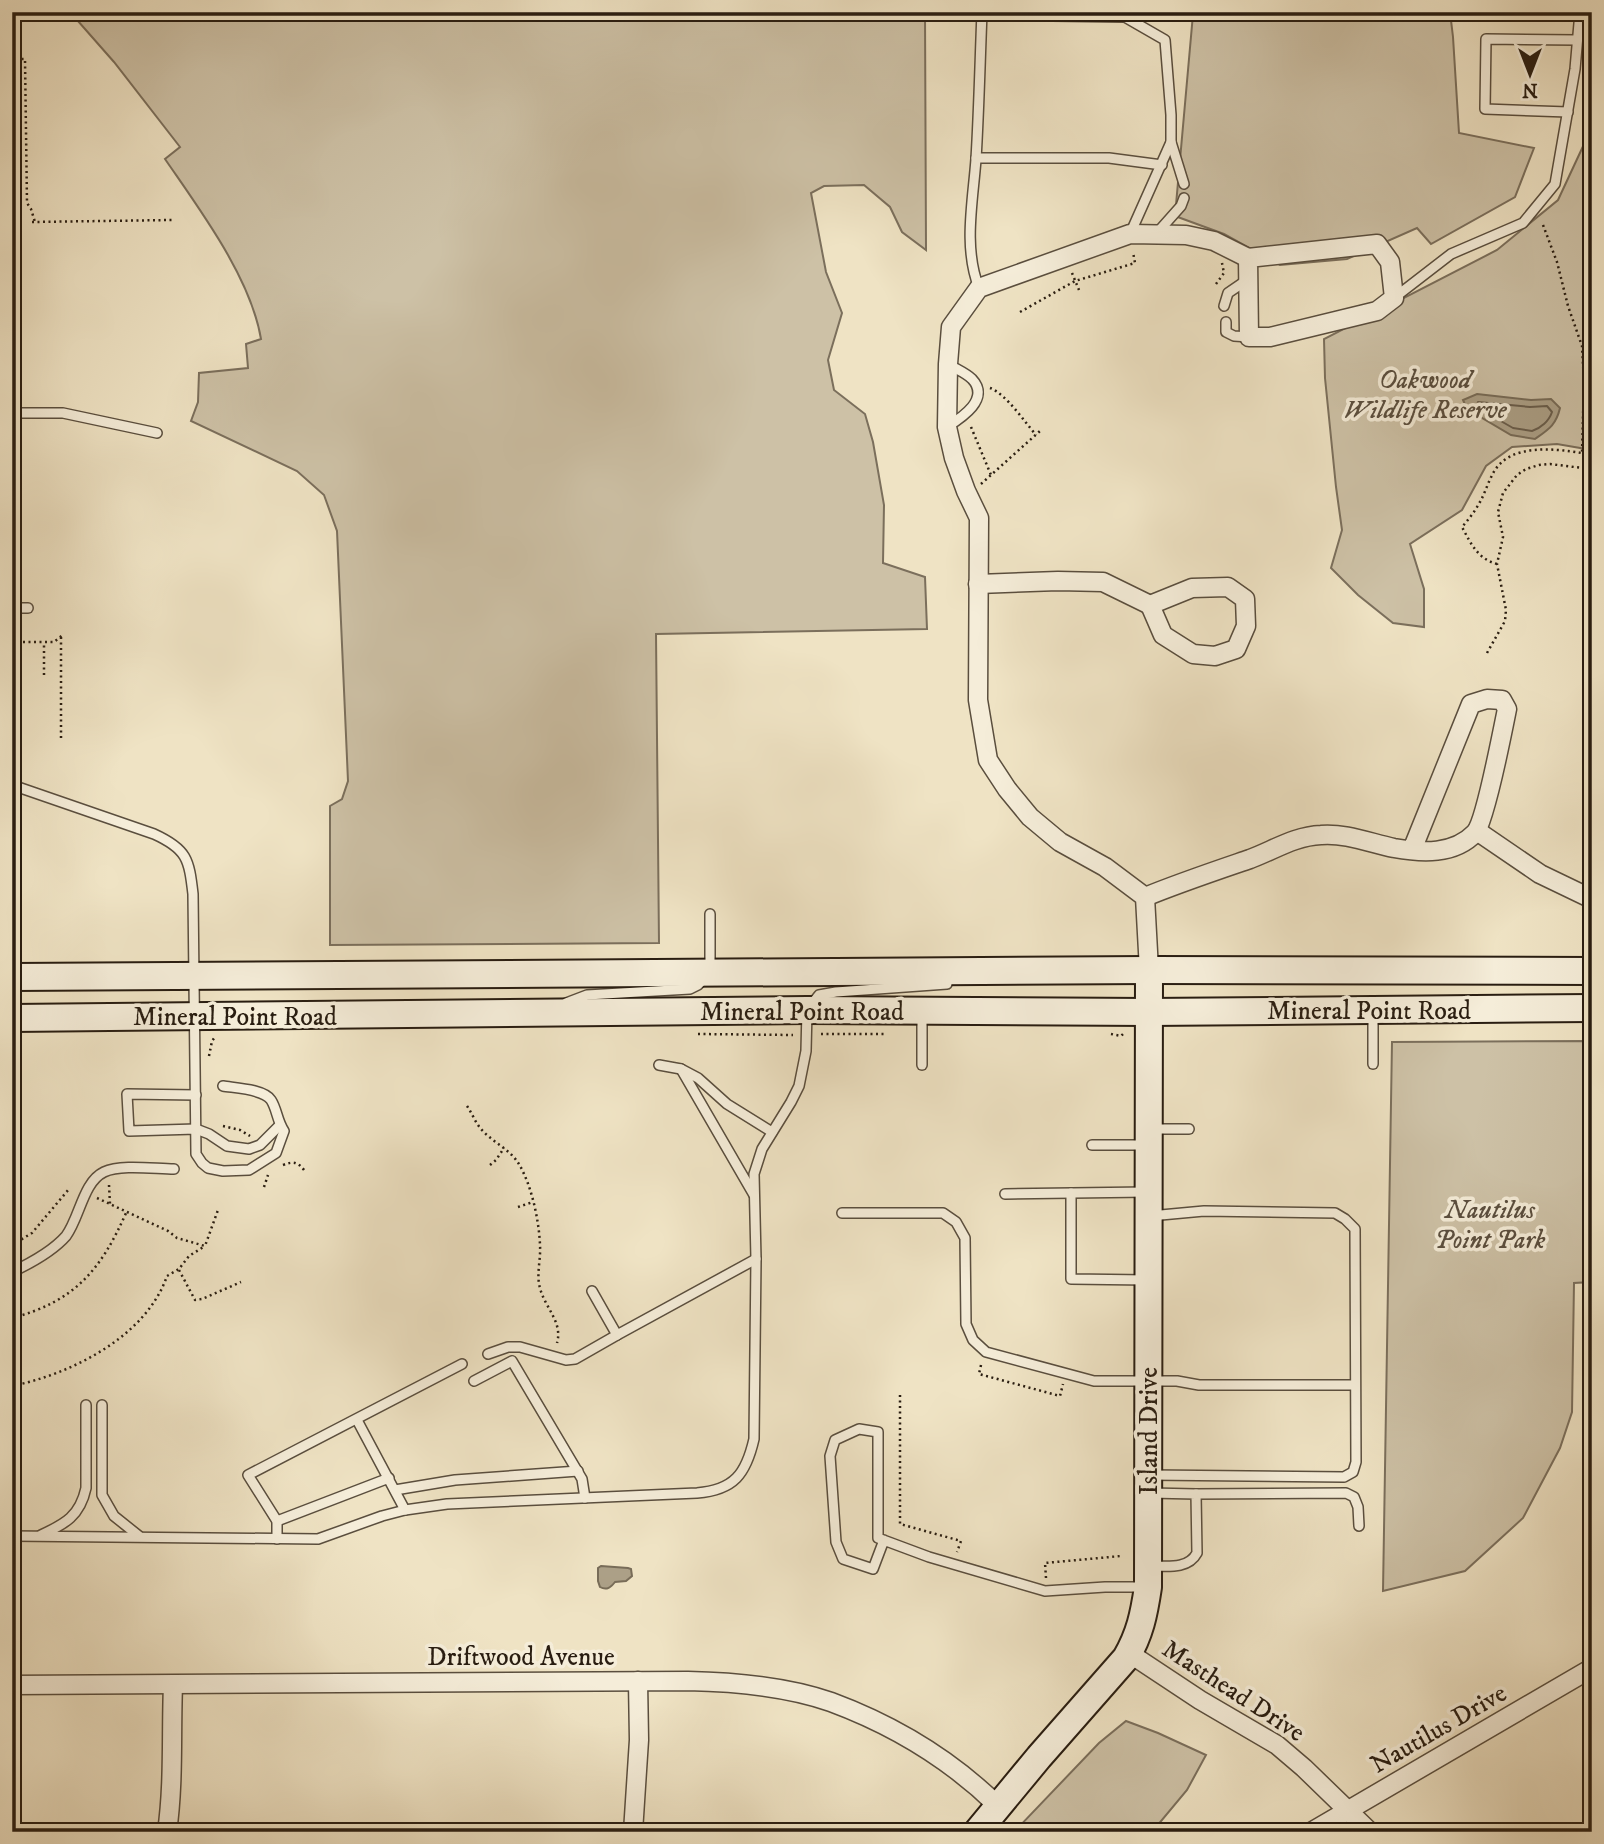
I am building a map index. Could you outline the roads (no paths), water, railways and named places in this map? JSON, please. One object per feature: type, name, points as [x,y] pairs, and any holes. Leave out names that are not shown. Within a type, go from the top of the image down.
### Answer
[{"type":"main road","name":"Mineral Point Road","points":[[12,977],[1149,970],[1592,971]]},
{"type":"main road","name":"Island Drive","points":[[976,1832],[1129,1653],[1137,1639],[1148,1577],[1149,970]]},
{"type":"main road","name":"Mineral Point Road","points":[[12,1018],[807,1010],[1149,1012],[1592,1008]]},
{"type":"street","points":[[1149,970],[1145,897],[1105,867],[1060,842],[1030,817],[988,760],[978,700],[979,517],[954,458],[947,426],[951,327],[979,288],[1156,234],[1186,235],[1214,241],[1248,258],[1377,244],[1390,262],[1394,298],[1377,311],[1270,337],[1249,337],[1248,258]]},
{"type":"street","points":[[978,584],[1103,582],[1150,606],[1163,635],[1193,654],[1215,656],[1236,649],[1246,626],[1245,599],[1228,587],[1192,588],[1150,606]]},
{"type":"street","points":[[1145,897],[1285,843],[1320,835],[1356,838],[1396,848],[1412,850],[1431,852],[1454,847],[1476,831],[1485,806],[1507,709],[1502,700],[1487,699],[1471,704],[1412,850]]},
{"type":"street","points":[[1476,831],[1540,874],[1592,899]]},
{"type":"street","name":"Masthead Drive","points":[[1129,1653],[1200,1700],[1277,1745],[1370,1832]]},
{"type":"street","name":"Nautilus Drive","points":[[1311,1832],[1592,1668]]},
{"type":"street","points":[[634,1832],[639,1741],[638,1681]]},
{"type":"street","name":"Driftwood Avenue","points":[[12,1685],[726,1682],[789,1692],[829,1702],[882,1724],[923,1747],[975,1783],[998,1806]]},
{"type":"street","points":[[167,1832],[172,1779],[173,1685]]},
{"type":"lane","points":[[1394,298],[1451,254],[1523,223],[1555,184],[1575,69],[1580,12]]},
{"type":"lane","points":[[979,288],[969,249],[982,13],[1125,17],[1165,40],[1171,142],[1184,184]]},
{"type":"lane","points":[[1567,112],[1485,109],[1486,39],[1577,40]]},
{"type":"lane","points":[[1133,241],[1171,142]]},
{"type":"lane","points":[[976,158],[1109,158],[1162,164]]},
{"type":"lane","points":[[1156,234],[1181,206],[1184,198]]},
{"type":"lane","points":[[1224,306],[1228,293],[1248,279]]},
{"type":"lane","points":[[1226,322],[1226,332],[1234,336],[1249,337]]},
{"type":"lane","points":[[947,426],[965,416],[975,405],[976,395],[976,386],[971,379],[948,364]]},
{"type":"lane","points":[[12,413],[63,413],[158,433]]},
{"type":"lane","points":[[12,608],[28,608]]},
{"type":"lane","points":[[12,785],[154,834],[172,842],[185,855],[191,872],[193,894],[196,1154],[208,1168],[244,1171],[276,1153],[284,1130],[279,1125],[271,1100],[264,1093],[223,1086]]},
{"type":"lane","points":[[538,1013],[587,995],[690,989],[698,985],[710,972],[709,914]]},
{"type":"lane","points":[[966,980],[1007,971]]},
{"type":"lane","points":[[12,1466],[15,1488],[13,1536],[318,1539],[382,1516],[447,1504],[712,1492],[734,1481],[744,1470],[754,1439],[754,1174],[762,1149],[799,1086],[806,1051],[807,1010],[819,995],[953,983]]},
{"type":"lane","points":[[1373,1010],[1373,1064]]},
{"type":"lane","points":[[922,1011],[922,1065]]},
{"type":"lane","points":[[659,1065],[681,1069],[698,1078],[727,1104],[772,1132]]},
{"type":"lane","points":[[681,1069],[756,1197]]},
{"type":"lane","points":[[195,1095],[127,1094],[129,1131],[196,1133],[209,1135],[227,1146],[249,1149],[257,1146],[279,1125]]},
{"type":"lane","points":[[1092,1145],[1189,1129]]},
{"type":"lane","points":[[257,1146],[262,1162]]},
{"type":"lane","points":[[12,1272],[49,1251],[65,1236],[75,1221],[91,1181],[103,1172],[116,1169],[174,1169]]},
{"type":"lane","points":[[1071,1193],[1071,1279],[1149,1280]]},
{"type":"lane","points":[[1005,1194],[1071,1193],[1204,1211],[1335,1213],[1355,1229],[1356,1462],[1353,1472],[1344,1476],[1148,1484]]},
{"type":"lane","points":[[842,1213],[943,1213],[956,1222],[965,1238],[967,1324],[973,1340],[986,1352],[1094,1381],[1177,1381],[1199,1385],[1355,1385]]},
{"type":"lane","points":[[488,1353],[508,1346],[535,1350],[566,1360],[575,1359],[756,1259]]},
{"type":"lane","points":[[592,1291],[617,1335]]},
{"type":"lane","points":[[474,1381],[512,1361],[578,1471],[582,1479],[584,1498]]},
{"type":"lane","points":[[277,1539],[277,1521],[248,1475],[462,1364]]},
{"type":"lane","points":[[39,1536],[67,1521],[81,1507],[86,1488],[86,1405]]},
{"type":"lane","points":[[102,1405],[102,1495],[114,1516],[139,1536]]},
{"type":"lane","points":[[357,1420],[405,1510]]},
{"type":"lane","points":[[884,1540],[873,1569],[843,1559],[836,1542],[830,1456],[835,1440],[859,1429],[878,1432],[878,1538],[884,1540],[929,1557],[1045,1591],[1105,1587],[1148,1577],[1194,1559],[1197,1553],[1196,1494]]},
{"type":"lane","points":[[396,1490],[455,1480],[578,1471]]},
{"type":"lane","points":[[277,1521],[389,1478]]},
{"type":"lane","points":[[1148,1484],[1196,1494],[1346,1493],[1354,1497],[1358,1507],[1359,1526]]},
{"type":"water","points":[[1477,394],[1531,400],[1551,399],[1560,408],[1551,426],[1535,439],[1511,435],[1467,409],[1463,400]]},
{"type":"water","points":[[598,1568],[628,1568],[631,1569],[632,1576],[605,1589],[600,1587],[598,1581]]},
{"type":"park label","name":"Oakwood Wildlife Reserve","points":[[1425,394]]},
{"type":"park label","name":"Nautilus Point Park","points":[[1490,1224]]}]
